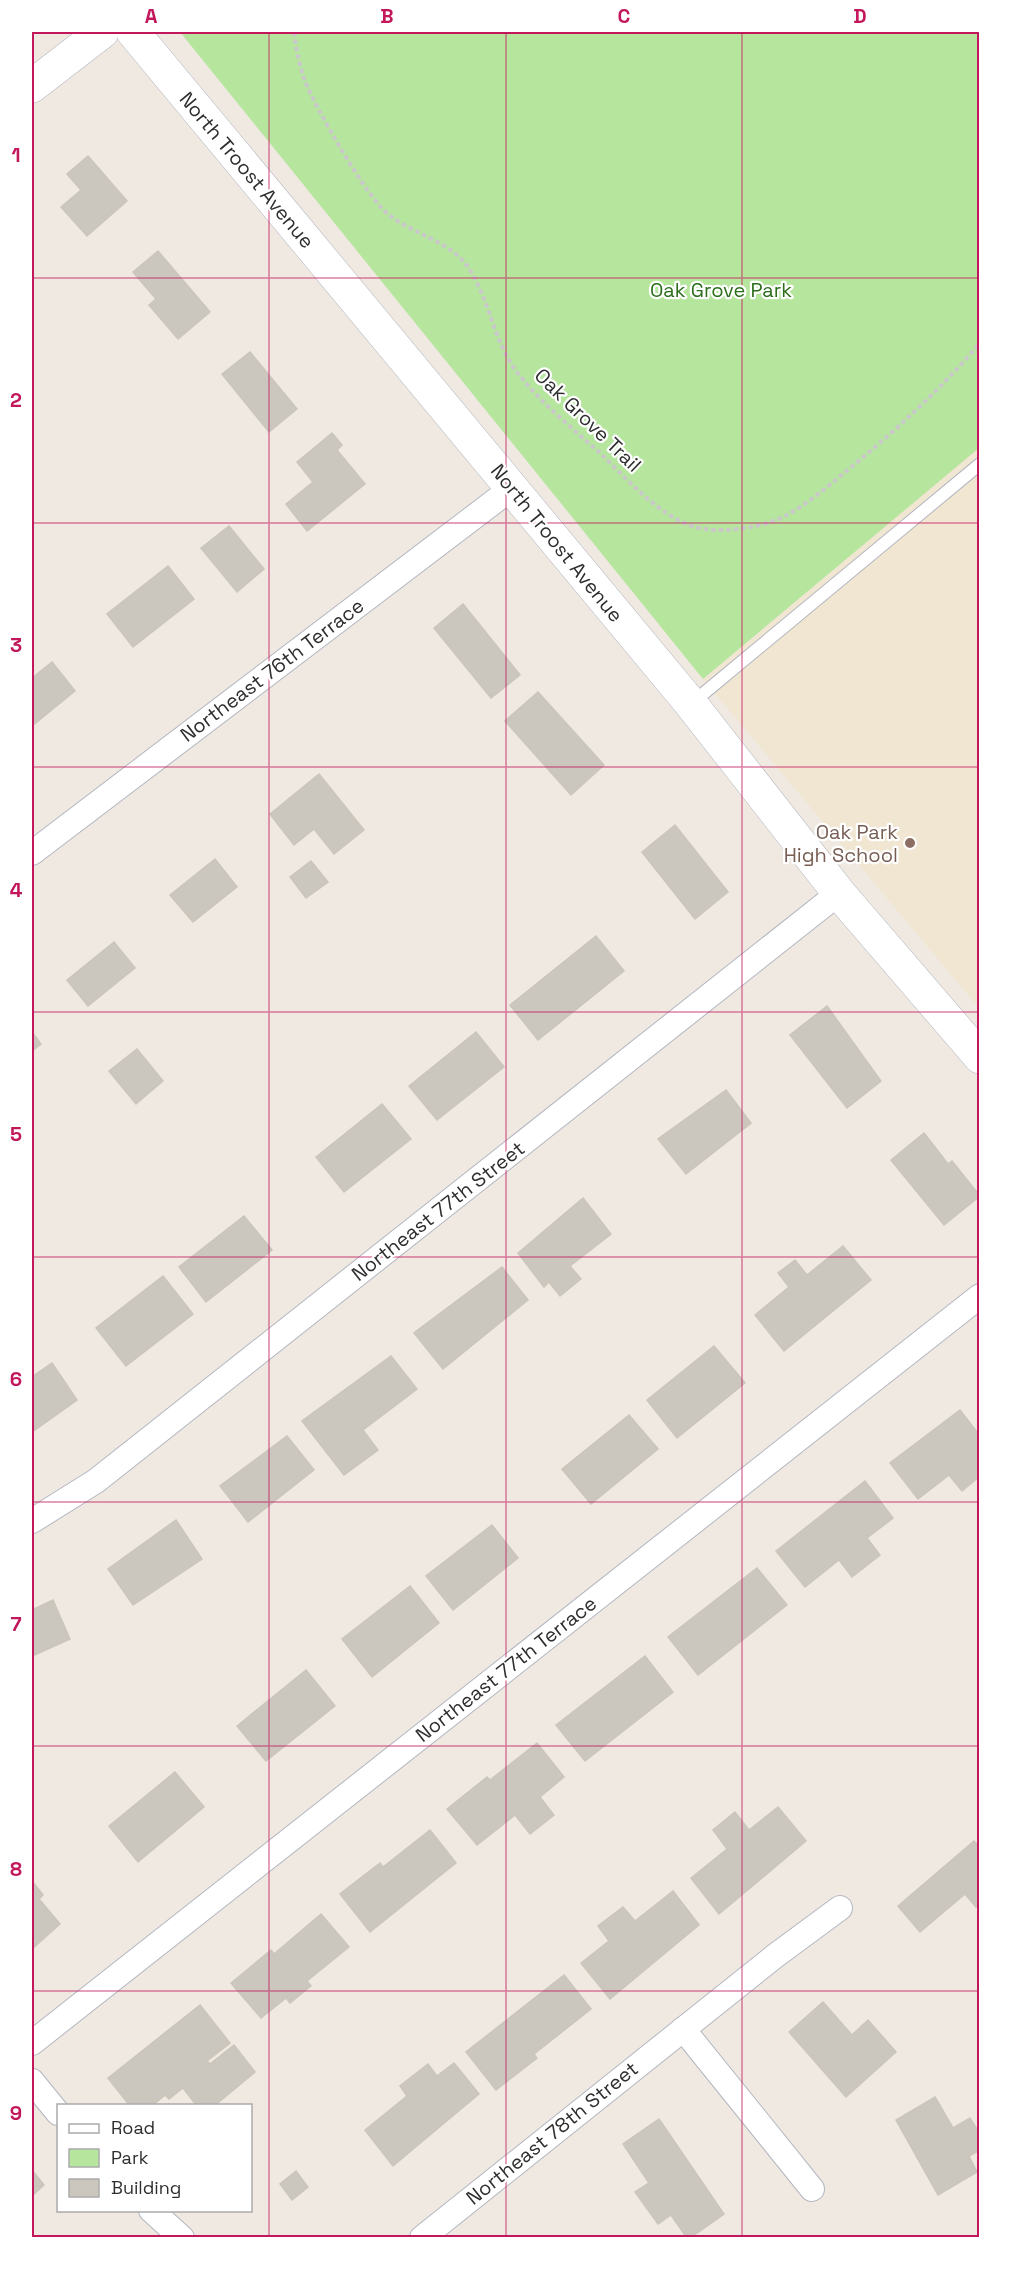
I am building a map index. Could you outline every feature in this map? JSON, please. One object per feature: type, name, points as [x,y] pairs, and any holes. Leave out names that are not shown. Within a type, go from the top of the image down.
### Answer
[{"type":"street","points":[[32,86],[102,32]]},
{"type":"street","name":"North Troost Avenue","points":[[133,32],[691,704],[839,893],[980,1057]]},
{"type":"street","name":"Northeast 76th Terrace","points":[[32,853],[512,488]]},
{"type":"street","name":"Northeast 77th Street","points":[[32,1521],[96,1481],[839,893]]},
{"type":"street","name":"Northeast 77th Terrace","points":[[32,2043],[980,1296]]},
{"type":"street","name":"Northeast 78th Street","points":[[422,2238],[683,2029],[840,1908]]},
{"type":"street","points":[[683,2029],[813,2189]]},
{"type":"street","points":[[32,2081],[57,2113]]},
{"type":"street","points":[[153,2212],[182,2238]]},
{"type":"lane","points":[[691,704],[980,464]]},
{"type":"path","name":"Oak Grove Trail","points":[[294,32],[298,60],[311,95],[372,198],[386,213],[452,252],[467,266],[491,313],[508,357],[529,387],[646,496],[692,526],[710,530],[735,528],[765,524],[786,516],[877,446],[951,376],[980,343]]},
{"type":"shaded area","name":"Oak Park High School","points":[[979,448],[979,1008],[703,679]]},
{"type":"green space","name":"Oak Grove Park","points":[[180,32],[979,32],[979,448],[703,679]]},
{"type":"building","points":[[88,156],[127,201],[87,236],[61,207],[81,190],[67,174]]},
{"type":"building","points":[[158,251],[210,312],[178,339],[149,305],[156,299],[133,272]]},
{"type":"building","points":[[250,352],[297,409],[269,432],[222,374]]},
{"type":"building","points":[[332,433],[342,445],[337,450],[365,484],[307,531],[286,504],[313,482],[297,462]]},
{"type":"building","points":[[229,526],[264,569],[237,592],[201,548]]},
{"type":"building","points":[[168,566],[194,599],[133,647],[107,614]]},
{"type":"building","points":[[463,604],[520,675],[491,698],[434,628]]},
{"type":"building","points":[[52,662],[75,691],[32,726],[32,678]]},
{"type":"building","points":[[538,692],[604,765],[571,795],[505,721]]},
{"type":"building","points":[[319,774],[364,830],[334,854],[314,829],[294,845],[270,814]]},
{"type":"building","points":[[675,825],[728,892],[695,919],[642,852]]},
{"type":"building","points":[[215,859],[237,887],[193,922],[170,895]]},
{"type":"building","points":[[311,861],[328,882],[306,898],[290,877]]},
{"type":"building","points":[[596,936],[624,971],[538,1040],[510,1005]]},
{"type":"building","points":[[114,942],[135,968],[88,1006],[67,980]]},
{"type":"building","points":[[827,1006],[881,1081],[847,1108],[790,1035]]},
{"type":"building","points":[[32,1032],[41,1044],[32,1051]]},
{"type":"building","points":[[476,1032],[504,1067],[437,1120],[409,1086]]},
{"type":"building","points":[[137,1049],[163,1081],[136,1104],[109,1071]]},
{"type":"building","points":[[726,1090],[751,1123],[686,1174],[658,1139]]},
{"type":"building","points":[[382,1104],[411,1139],[344,1192],[316,1157]]},
{"type":"building","points":[[924,1133],[948,1164],[952,1161],[980,1196],[944,1225],[891,1160]]},
{"type":"building","points":[[583,1198],[611,1234],[570,1266],[581,1279],[560,1296],[549,1282],[544,1287],[518,1253]]},
{"type":"building","points":[[244,1216],[272,1250],[206,1302],[179,1267]]},
{"type":"building","points":[[843,1246],[871,1280],[784,1351],[755,1315],[789,1287],[778,1273],[795,1260],[807,1275]]},
{"type":"building","points":[[502,1267],[528,1300],[443,1369],[414,1333]]},
{"type":"building","points":[[163,1276],[193,1314],[126,1366],[96,1328]]},
{"type":"building","points":[[714,1346],[745,1383],[677,1438],[647,1400]]},
{"type":"building","points":[[391,1356],[417,1389],[363,1430],[378,1450],[344,1475],[302,1421]]},
{"type":"building","points":[[52,1363],[77,1400],[32,1432],[32,1377]]},
{"type":"building","points":[[960,1410],[980,1436],[980,1476],[962,1491],[949,1475],[918,1499],[890,1463]]},
{"type":"building","points":[[629,1415],[658,1449],[591,1504],[562,1469]]},
{"type":"building","points":[[287,1436],[314,1470],[248,1522],[220,1486]]},
{"type":"building","points":[[865,1481],[893,1518],[867,1538],[880,1555],[852,1577],[839,1560],[805,1587],[776,1551]]},
{"type":"building","points":[[176,1520],[202,1559],[133,1605],[108,1569]]},
{"type":"building","points":[[492,1525],[518,1558],[453,1610],[426,1576]]},
{"type":"building","points":[[757,1568],[787,1605],[698,1675],[668,1637]]},
{"type":"building","points":[[410,1586],[439,1623],[372,1677],[342,1639]]},
{"type":"building","points":[[53,1600],[70,1639],[32,1656],[32,1610]]},
{"type":"building","points":[[645,1656],[673,1692],[585,1761],[556,1725]]},
{"type":"building","points":[[306,1670],[335,1706],[266,1761],[237,1726]]},
{"type":"building","points":[[537,1743],[564,1777],[540,1797],[554,1815],[530,1834],[515,1815],[477,1845],[447,1809],[487,1777],[490,1780]]},
{"type":"building","points":[[175,1772],[204,1807],[138,1862],[109,1826]]},
{"type":"building","points":[[778,1807],[806,1841],[719,1914],[691,1878],[727,1849],[713,1830],[735,1812],[749,1830]]},
{"type":"building","points":[[430,1830],[456,1863],[370,1932],[340,1894],[380,1863],[383,1867]]},
{"type":"building","points":[[974,1841],[980,1848],[980,1904],[976,1907],[965,1894],[920,1932],[898,1906]]},
{"type":"building","points":[[32,1881],[43,1895],[39,1899],[60,1924],[32,1949]]},
{"type":"building","points":[[673,1891],[699,1925],[610,1999],[581,1963],[609,1941],[598,1926],[623,1907],[635,1921]]},
{"type":"building","points":[[321,1914],[349,1947],[307,1981],[311,1986],[290,2003],[286,1998],[261,2018],[231,1983],[271,1950],[274,1954]]},
{"type":"building","points":[[564,1975],[591,2009],[534,2054],[537,2058],[496,2090],[466,2052]]},
{"type":"building","points":[[823,2002],[852,2035],[868,2020],[896,2052],[846,2097],[789,2032]]},
{"type":"building","points":[[200,2005],[230,2043],[207,2061],[210,2064],[234,2045],[255,2072],[216,2104],[195,2104],[183,2088],[169,2099],[165,2095],[154,2104],[128,2104],[108,2078]]},
{"type":"building","points":[[454,2063],[479,2094],[393,2166],[365,2130],[407,2096],[400,2086],[428,2064],[437,2076]]},
{"type":"building","points":[[935,2097],[953,2128],[970,2118],[980,2134],[980,2150],[969,2156],[977,2172],[938,2195],[896,2120]]},
{"type":"building","points":[[659,2119],[724,2214],[690,2238],[687,2238],[671,2215],[658,2224],[635,2192],[649,2183],[623,2144]]},
{"type":"building","points":[[32,2170],[44,2185],[32,2196]]},
{"type":"building","points":[[296,2171],[308,2187],[292,2200],[280,2184]]},
{"type":"place","name":"Oak Park High School","points":[[910,843]]}]
